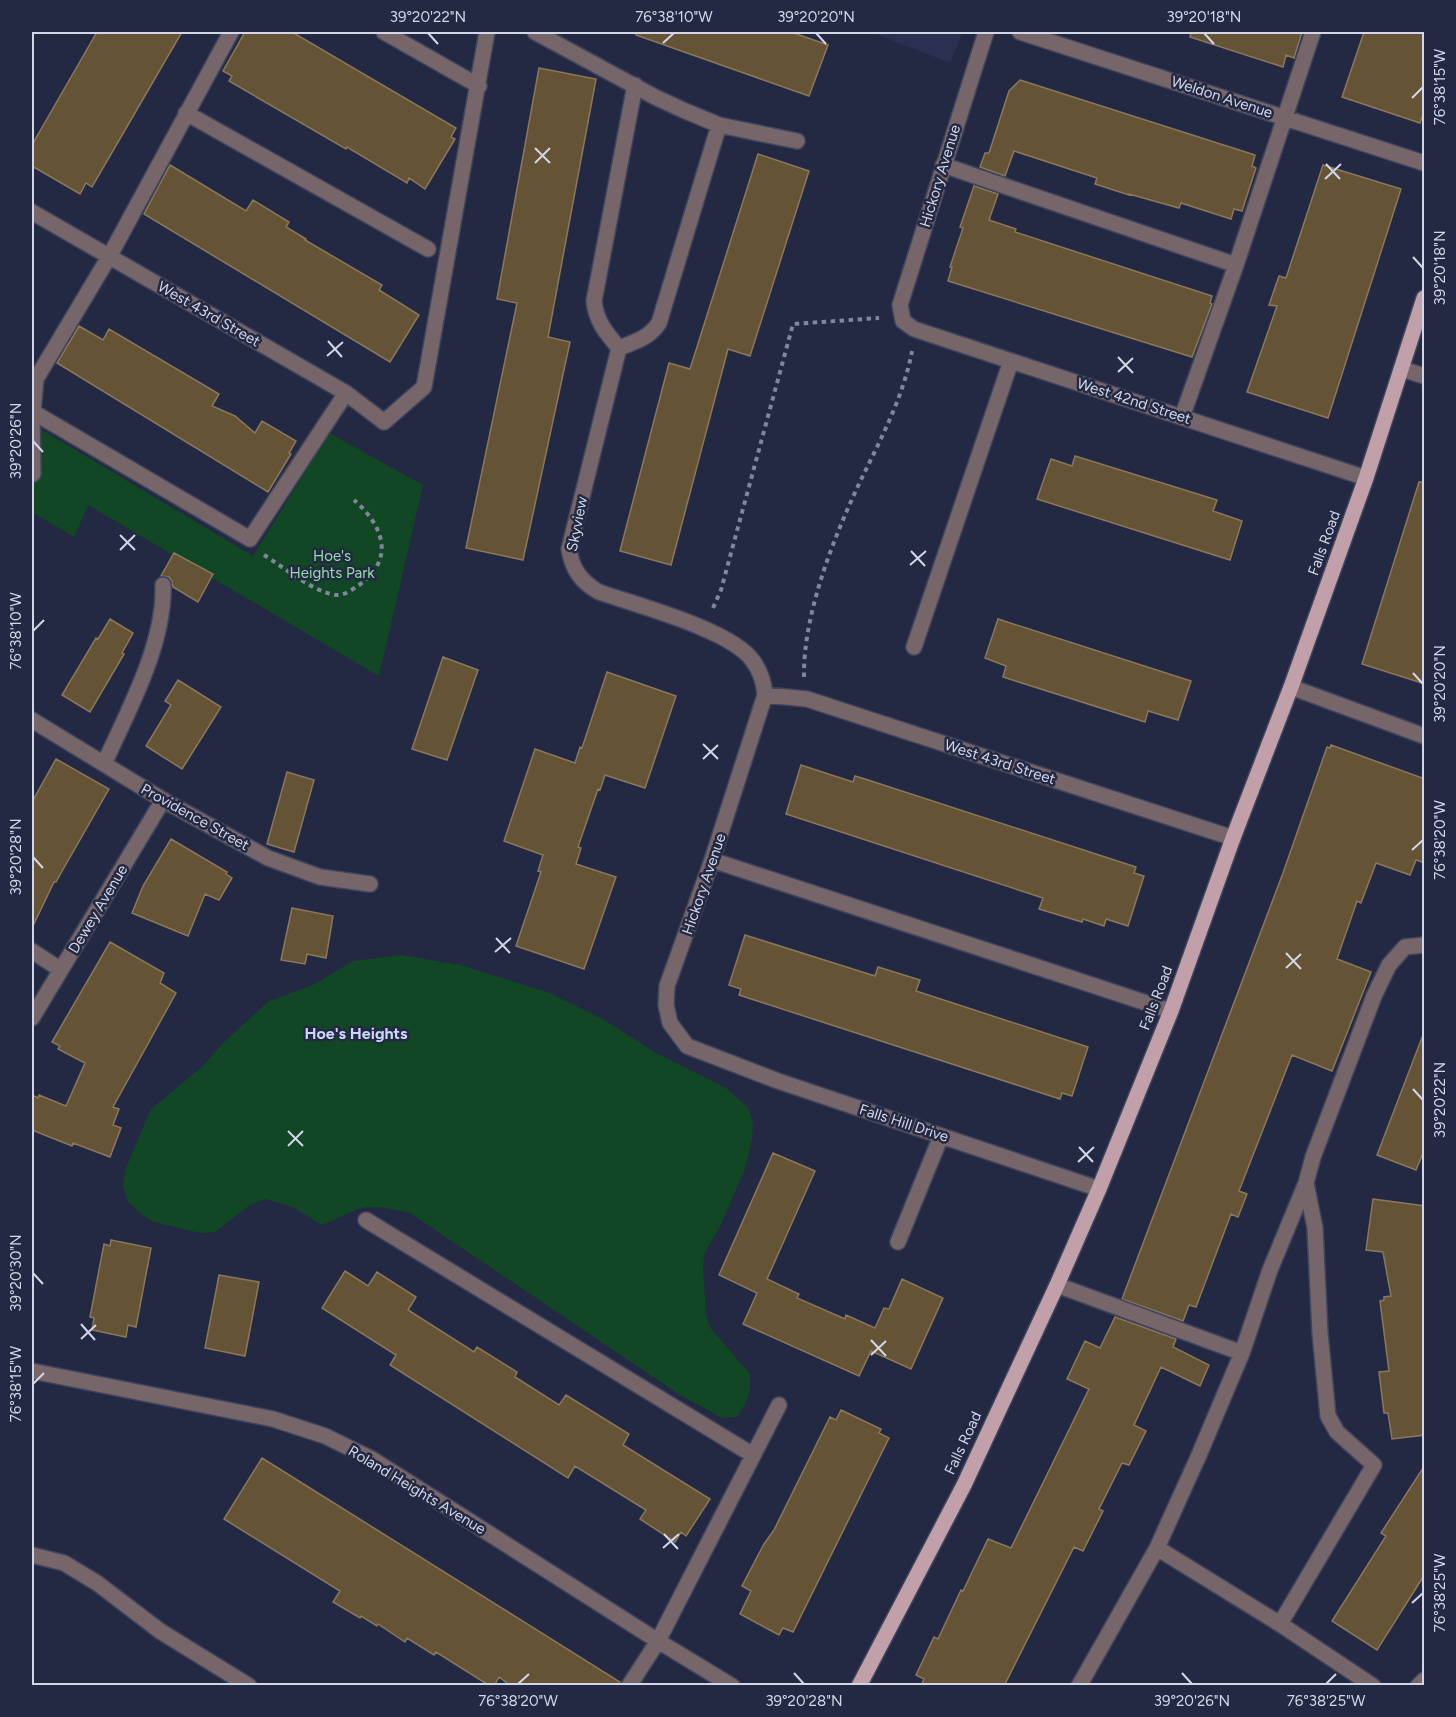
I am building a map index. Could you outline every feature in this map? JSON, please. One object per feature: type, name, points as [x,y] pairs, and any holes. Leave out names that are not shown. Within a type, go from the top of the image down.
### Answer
[{"type":"main road","name":"Falls Road","points":[[859,1686],[964,1485],[1058,1285],[1099,1189],[1171,1011],[1233,838],[1291,687],[1366,478],[1424,298]]},
{"type":"street","points":[[33,474],[32,412],[36,379],[109,257],[231,32]]},
{"type":"street","points":[[384,32],[479,86],[487,32]]},
{"type":"street","points":[[535,32],[655,97],[719,125],[797,141]]},
{"type":"street","name":"Hickory Avenue","points":[[909,325],[900,305],[986,32]]},
{"type":"street","name":"Weldon Avenue","points":[[1020,32],[1425,163]]},
{"type":"street","points":[[1182,417],[1236,265],[1313,32]]},
{"type":"street","points":[[635,85],[594,301],[596,315],[603,329],[619,348],[638,341],[652,332],[659,322],[719,125]]},
{"type":"street","name":"West 43rd Street","points":[[32,212],[346,393],[384,422],[424,387],[479,86]]},
{"type":"street","points":[[186,112],[428,249]]},
{"type":"street","points":[[943,165],[1236,265]]},
{"type":"street","name":"West 42nd Street","points":[[909,325],[1366,478]]},
{"type":"street","name":"Skyview","points":[[619,348],[568,549],[570,562],[586,585],[599,592],[704,628],[734,644],[752,659],[763,678],[765,695]]},
{"type":"street","points":[[914,648],[1011,361]]},
{"type":"street","points":[[1402,369],[1425,376]]},
{"type":"street","points":[[32,412],[250,539],[346,393]]},
{"type":"street","points":[[104,765],[132,703],[157,636],[162,615],[163,585]]},
{"type":"street","points":[[1291,687],[1425,736]]},
{"type":"street","name":"West 43rd Street","points":[[765,695],[804,698],[1233,838]]},
{"type":"street","name":"Hickory Avenue","points":[[709,1055],[687,1046],[670,1023],[666,1005],[667,986],[712,860],[765,695]]},
{"type":"street","name":"Providence Street","points":[[32,720],[163,800],[268,858],[320,877],[370,884]]},
{"type":"street","name":"Dewey Avenue","points":[[32,1018],[163,800]]},
{"type":"street","points":[[712,860],[1171,1011]]},
{"type":"street","points":[[1079,1686],[1157,1548],[1199,1455],[1242,1353],[1269,1270],[1306,1183],[1313,1156],[1374,996],[1389,965],[1405,947],[1425,945]]},
{"type":"street","points":[[32,951],[61,970]]},
{"type":"street","name":"Falls Hill Drive","points":[[709,1055],[778,1082],[1099,1189]]},
{"type":"street","points":[[898,1242],[941,1136]]},
{"type":"street","points":[[1280,1624],[1374,1465],[1337,1432],[1328,1416],[1320,1333],[1315,1228],[1306,1183]]},
{"type":"street","points":[[366,1220],[753,1455]]},
{"type":"street","points":[[1058,1285],[1242,1353]]},
{"type":"street","name":"Roland Heights Avenue","points":[[32,1371],[273,1419],[325,1436],[372,1459],[732,1686]]},
{"type":"street","points":[[629,1686],[658,1641],[779,1405]]},
{"type":"street","points":[[1157,1548],[1280,1624],[1373,1686]]},
{"type":"street","points":[[32,1555],[64,1563],[97,1583],[160,1631],[249,1686]]},
{"type":"street","points":[[1418,1686],[1425,1680]]},
{"type":"path","points":[[714,607],[722,590],[793,324],[876,319]]},
{"type":"path","points":[[804,698],[803,659],[807,631],[816,597],[851,502],[901,391],[912,353],[909,325]]},
{"type":"path","points":[[250,539],[261,553],[318,590],[338,595],[366,580],[377,565],[382,550],[380,532],[370,513],[354,500]]},
{"type":"shaded area","points":[[871,32],[963,32],[950,63]]},
{"type":"green space","name":"Hoe's Heights Park","points":[[32,424],[253,556],[329,433],[423,485],[379,676],[88,505],[74,537],[32,512]]},
{"type":"green space","points":[[401,955],[460,965],[547,992],[604,1020],[656,1053],[726,1088],[749,1109],[753,1124],[752,1139],[745,1169],[720,1226],[704,1255],[703,1271],[706,1316],[711,1329],[750,1374],[750,1390],[737,1417],[722,1418],[680,1395],[410,1213],[368,1207],[321,1225],[295,1208],[265,1199],[251,1204],[215,1232],[200,1233],[154,1222],[128,1202],[123,1187],[125,1170],[151,1109],[202,1067],[223,1043],[269,1001],[313,985],[353,961]]},
{"type":"building","points":[[97,32],[182,32],[92,187],[86,183],[80,194],[32,166],[32,145]]},
{"type":"building","points":[[245,32],[292,32],[456,128],[451,137],[455,139],[425,189],[409,178],[407,183],[229,81],[232,76],[223,71]]},
{"type":"building","points":[[636,32],[791,32],[828,45],[809,96],[636,35]]},
{"type":"building","points":[[1191,32],[1302,32],[1294,58],[1286,55],[1283,67],[1190,37]]},
{"type":"building","points":[[1364,32],[1425,32],[1425,108],[1420,123],[1342,97]]},
{"type":"building","points":[[539,68],[596,79],[548,337],[570,342],[523,560],[466,548],[517,303],[497,299]]},
{"type":"building","points":[[1020,80],[1255,155],[1252,166],[1256,168],[1242,211],[1234,209],[1231,219],[1181,203],[1179,208],[1129,195],[1095,184],[1097,178],[1014,151],[1005,176],[980,167],[985,153],[989,153],[1009,91]]},
{"type":"building","points":[[758,154],[809,171],[750,356],[728,349],[671,565],[620,551],[669,363],[690,369]]},
{"type":"building","points":[[170,165],[246,211],[253,200],[289,222],[286,227],[305,240],[382,285],[379,290],[419,315],[390,362],[144,214]]},
{"type":"building","points":[[1323,165],[1401,189],[1328,418],[1247,392],[1277,306],[1269,305],[1279,276],[1286,278]]},
{"type":"building","points":[[974,186],[998,194],[989,220],[1016,229],[1015,232],[1212,296],[1210,303],[1212,304],[1192,357],[948,281],[952,267],[950,267],[963,228],[960,227]]},
{"type":"building","points":[[79,326],[103,340],[109,329],[219,394],[212,406],[235,416],[255,433],[262,421],[296,441],[289,453],[291,454],[268,492],[57,363]]},
{"type":"building","points":[[1075,456],[1217,500],[1213,511],[1242,521],[1230,560],[1037,499],[1051,459],[1072,466]]},
{"type":"building","points":[[1419,482],[1425,482],[1425,684],[1362,664]]},
{"type":"building","points":[[174,553],[213,574],[198,602],[173,587],[169,577],[161,576]]},
{"type":"building","points":[[110,619],[133,633],[122,653],[124,654],[90,712],[62,695]]},
{"type":"building","points":[[998,619],[1191,681],[1178,720],[1148,711],[1145,722],[1003,677],[1006,666],[985,658]]},
{"type":"building","points":[[443,657],[478,670],[447,760],[412,749]]},
{"type":"building","points":[[607,672],[676,696],[645,788],[605,775],[578,847],[581,848],[576,864],[616,877],[584,969],[516,946],[541,872],[538,871],[543,855],[504,841],[535,749],[575,763]]},
{"type":"building","points":[[178,680],[221,707],[182,769],[146,746],[171,705],[165,701]]},
{"type":"building","points":[[1331,745],[1425,779],[1425,863],[1416,860],[1410,875],[1376,863],[1361,903],[1357,901],[1337,959],[1371,972],[1332,1071],[1292,1055],[1239,1191],[1247,1194],[1238,1217],[1231,1214],[1196,1307],[1189,1305],[1183,1321],[1122,1299],[1283,873],[1327,747],[1330,748]]},
{"type":"building","points":[[56,759],[109,789],[54,882],[32,928],[32,802]]},
{"type":"building","points":[[801,765],[853,782],[855,776],[1136,867],[1134,873],[1144,876],[1128,926],[1106,919],[1104,926],[1083,919],[1082,922],[1039,909],[1043,898],[786,814]]},
{"type":"building","points":[[287,772],[314,780],[294,852],[267,844]]},
{"type":"building","points":[[171,839],[227,872],[226,874],[232,878],[219,900],[205,894],[188,936],[132,913],[143,886]]},
{"type":"building","points":[[292,908],[333,916],[326,958],[307,954],[305,964],[281,960]]},
{"type":"building","points":[[745,935],[875,976],[878,967],[920,980],[916,991],[1088,1047],[1072,1096],[1062,1093],[1060,1099],[739,995],[741,989],[729,985]]},
{"type":"building","points":[[110,942],[164,973],[160,983],[176,993],[113,1107],[119,1109],[113,1125],[121,1128],[110,1157],[73,1143],[72,1146],[32,1130],[32,1095],[38,1098],[39,1095],[66,1106],[85,1063],[58,1049],[60,1046],[52,1042]]},
{"type":"building","points":[[1423,1035],[1425,1035],[1425,1148],[1416,1170],[1377,1155]]},
{"type":"building","points":[[773,1153],[815,1171],[767,1279],[799,1294],[797,1298],[845,1319],[846,1315],[875,1328],[884,1308],[889,1309],[902,1279],[943,1298],[911,1369],[871,1351],[859,1376],[743,1324],[757,1293],[719,1275]]},
{"type":"building","points":[[1373,1199],[1425,1206],[1425,1435],[1392,1439],[1388,1413],[1384,1413],[1379,1372],[1389,1371],[1380,1301],[1384,1300],[1384,1297],[1391,1296],[1383,1252],[1366,1250]]},
{"type":"building","points":[[111,1240],[151,1248],[136,1327],[128,1325],[126,1337],[92,1330],[94,1318],[90,1317],[104,1244],[110,1246]]},
{"type":"building","points":[[345,1271],[368,1286],[377,1272],[416,1297],[408,1310],[474,1352],[477,1347],[517,1372],[515,1377],[559,1405],[566,1395],[629,1434],[623,1445],[710,1499],[686,1536],[681,1532],[675,1542],[640,1519],[646,1510],[575,1466],[568,1478],[390,1365],[396,1355],[322,1308]]},
{"type":"building","points":[[219,1275],[259,1282],[245,1356],[205,1348]]},
{"type":"building","points":[[1115,1317],[1176,1339],[1173,1347],[1209,1365],[1200,1386],[1161,1367],[1134,1425],[1146,1431],[1129,1465],[1122,1463],[1099,1509],[1103,1511],[1083,1551],[1074,1547],[1004,1686],[921,1686],[924,1679],[916,1675],[934,1637],[938,1639],[988,1539],[1011,1548],[1089,1389],[1067,1379],[1085,1341],[1100,1348]]},
{"type":"building","points":[[841,1410],[881,1429],[879,1433],[889,1438],[793,1632],[783,1628],[779,1635],[740,1614],[751,1591],[742,1586],[774,1530],[830,1417],[836,1420]]},
{"type":"building","points":[[262,1458],[620,1682],[619,1686],[511,1686],[499,1677],[494,1686],[490,1686],[436,1652],[434,1655],[407,1638],[405,1642],[378,1624],[377,1626],[361,1616],[360,1618],[333,1602],[340,1591],[224,1519]]},
{"type":"building","points":[[1425,1465],[1425,1574],[1377,1650],[1332,1621],[1386,1536],[1381,1533]]},
{"type":"district","name":"Hoe's Heights","points":[[356,1033]]}]
